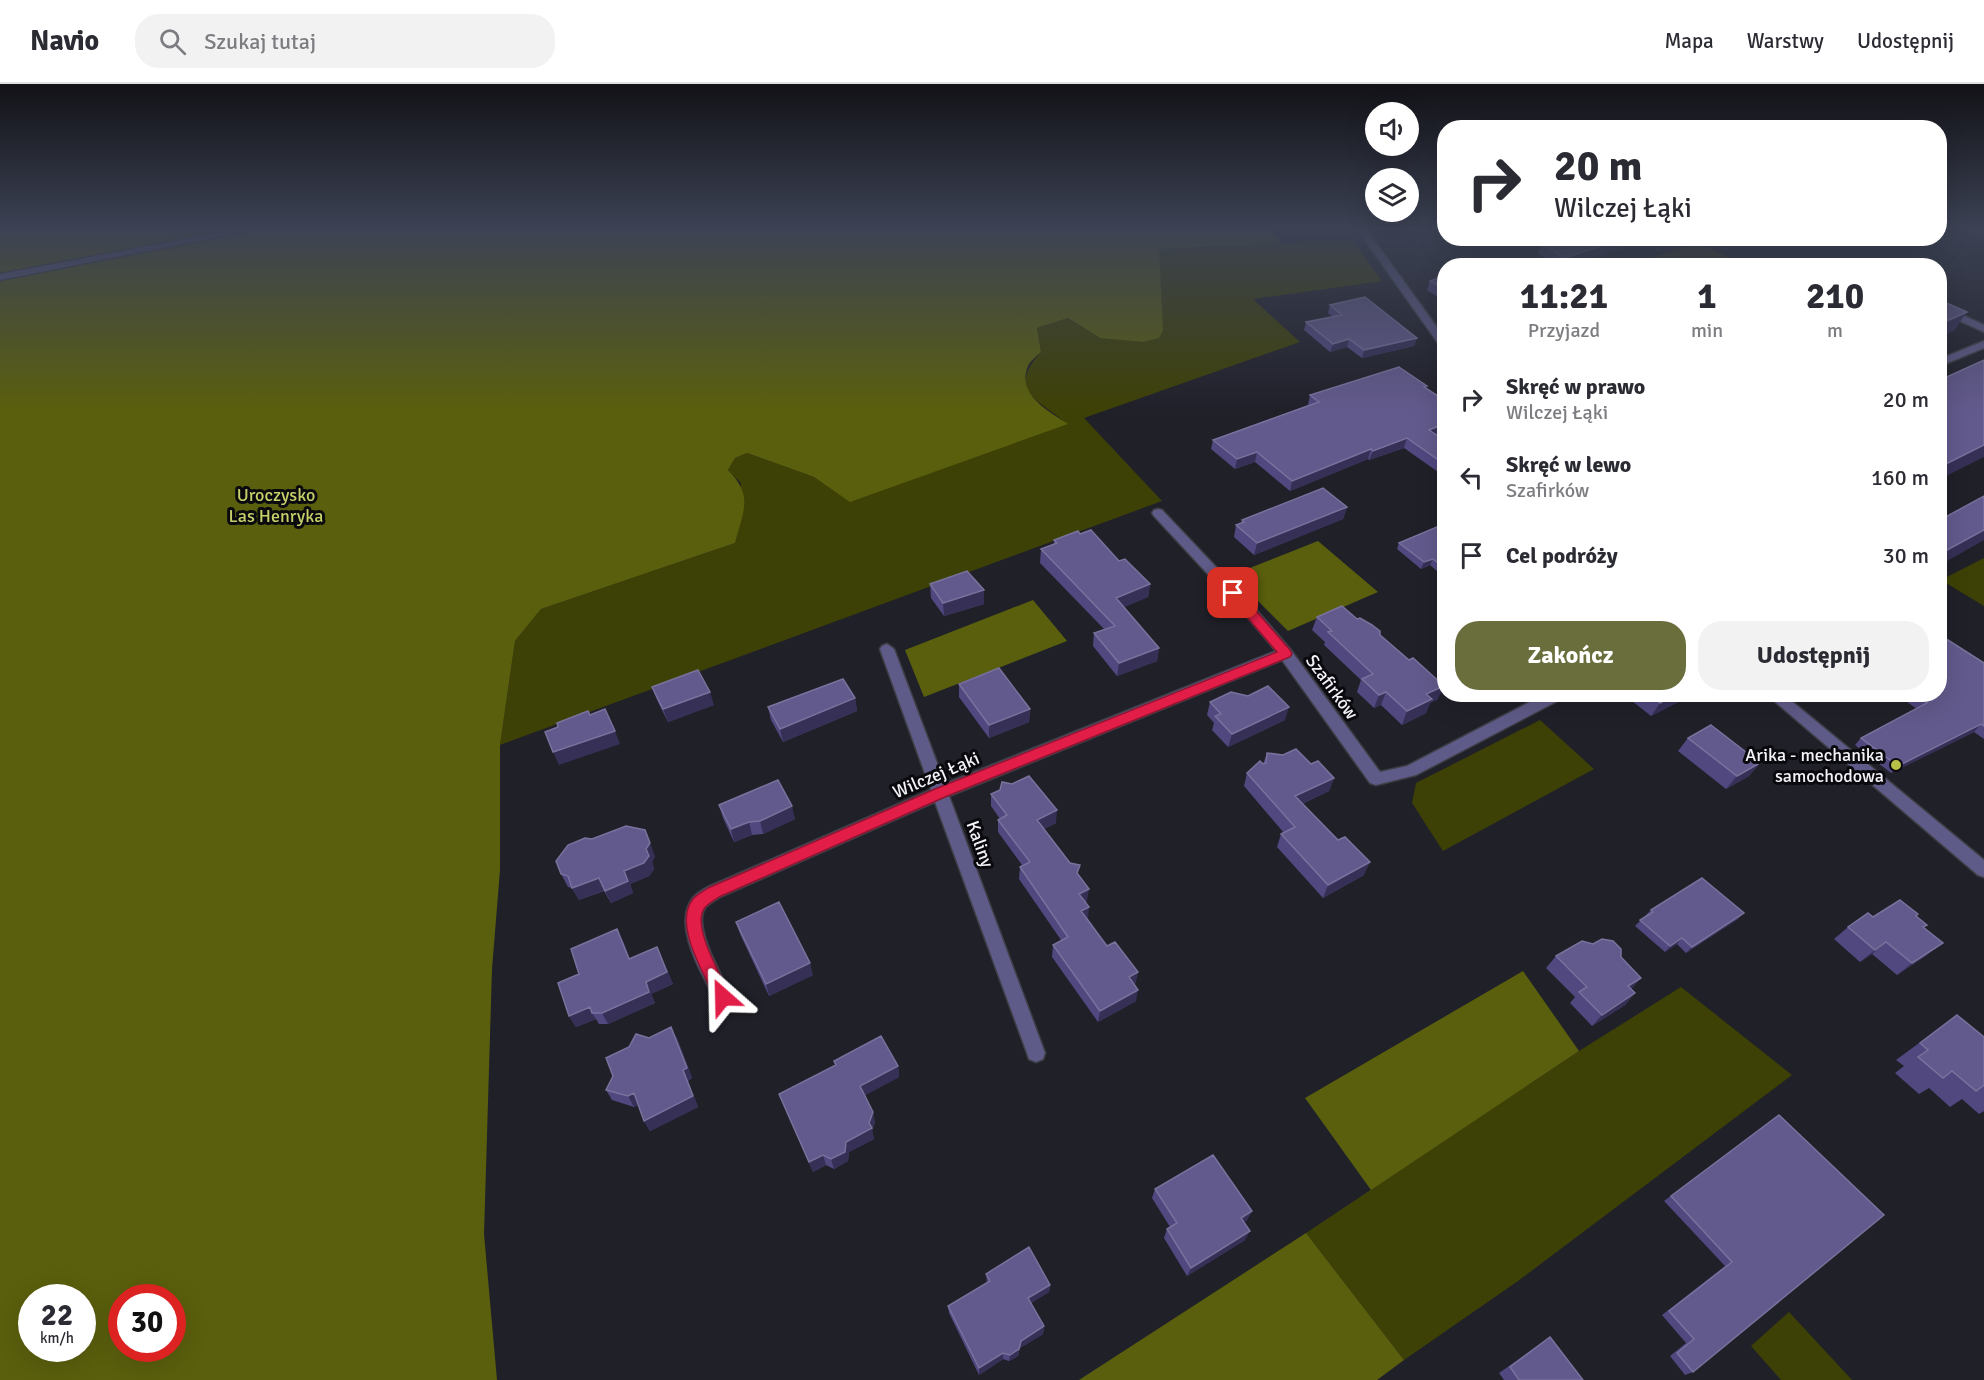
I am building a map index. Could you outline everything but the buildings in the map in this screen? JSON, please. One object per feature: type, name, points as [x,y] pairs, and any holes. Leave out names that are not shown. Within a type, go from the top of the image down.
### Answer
[{"type":"street","points":[[1404,289],[1437,334]]},
{"type":"street","points":[[1947,311],[1984,329]]},
{"type":"street","points":[[1947,360],[1984,344]]},
{"type":"street","name":"Szafirków","points":[[1158,513],[1248,609],[1286,654],[1376,779],[1411,771],[1543,702]]},
{"type":"street","name":"Kaliny","points":[[886,649],[1036,1053]]},
{"type":"street","name":"Wilczej Łąki","points":[[723,997],[696,938],[693,919],[698,904],[714,892],[940,793],[1286,654]]},
{"type":"street","points":[[1783,702],[1984,870]]},
{"type":"shaded area","points":[[1132,289],[1321,289],[1253,299],[1300,342],[1084,418],[1162,501],[500,745],[515,641],[541,609],[735,543],[741,483],[728,470],[735,458],[747,453],[814,477],[850,501],[1067,424],[1038,402],[1026,386],[1030,366],[1041,352],[1037,328],[1068,318],[1100,338]]},
{"type":"shaded area","points":[[1984,558],[1984,606],[1947,584],[1947,577]]},
{"type":"shaded area","points":[[1540,720],[1594,769],[1443,851],[1412,803],[1416,783]]},
{"type":"shaded area","points":[[1681,987],[1792,1075],[1518,1281],[1404,1360],[1306,1233],[1579,1051]]},
{"type":"shaded area","points":[[1789,1312],[1852,1380],[1781,1380],[1751,1346]]},
{"type":"green space","name":"Uroczysko Las Henryka","points":[[0,289],[1161,289],[1163,330],[1159,338],[1143,342],[1100,338],[1068,318],[1037,328],[1041,352],[1028,366],[1025,376],[1027,385],[1036,401],[1068,424],[850,502],[814,477],[747,453],[735,458],[728,470],[736,479],[744,496],[743,513],[735,543],[541,609],[515,641],[500,745],[500,870],[492,969],[484,1234],[497,1380],[0,1380]]},
{"type":"green space","points":[[1318,541],[1378,592],[1288,631],[1232,575]]},
{"type":"green space","points":[[1033,600],[1067,641],[924,697],[905,650]]},
{"type":"green space","points":[[1523,971],[1579,1051],[1371,1190],[1305,1098]]},
{"type":"green space","points":[[1306,1233],[1404,1360],[1377,1380],[1079,1380]]},
{"type":"place","name":"Arika - mechanika samochodowa","points":[[1896,765]]},
{"type":"route","points":[[723,997],[696,938],[693,919],[698,904],[714,892],[940,793],[1286,654],[1233,593]]}]
